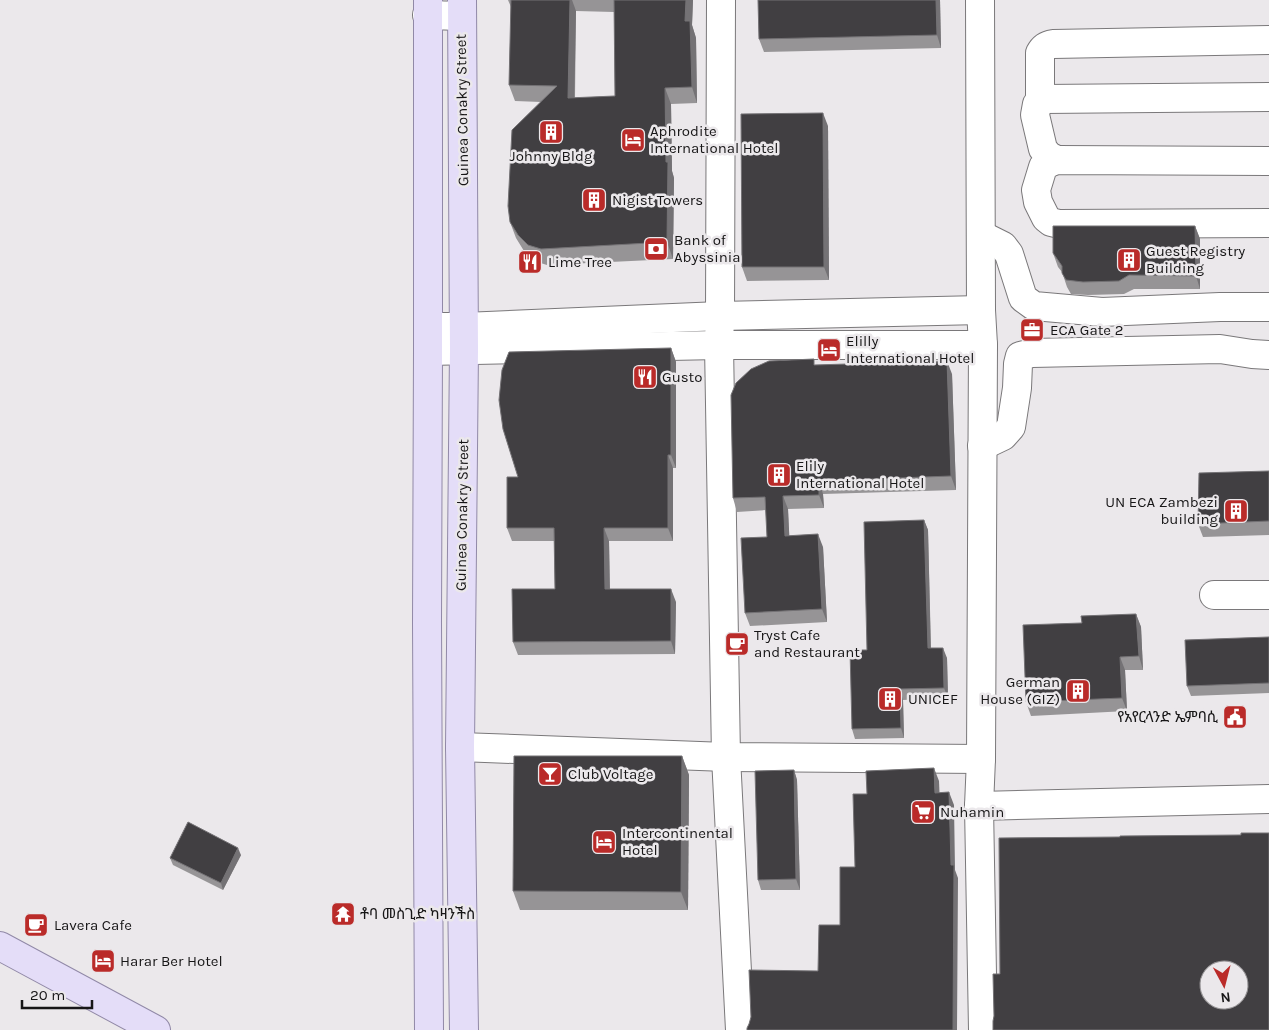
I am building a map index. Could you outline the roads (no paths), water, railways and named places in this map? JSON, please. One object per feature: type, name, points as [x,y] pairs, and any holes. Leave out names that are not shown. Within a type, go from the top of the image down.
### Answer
[{"type":"main road","points":[[427,8],[429,1030]]},
{"type":"main road","name":"Guinea Conakry Street","points":[[462,8],[464,339],[460,747],[464,1030]]},
{"type":"main road","points":[[427,623],[461,622]]},
{"type":"main road","points":[[0,947],[156,1030]]},
{"type":"street","points":[[721,0],[719,345],[726,757],[740,1030]]},
{"type":"street","points":[[980,0],[981,310],[983,345],[981,759],[979,806],[983,1030]]},
{"type":"street","points":[[427,8],[462,8]]},
{"type":"street","points":[[1042,98],[1040,96],[1040,54],[1047,45],[1269,40]]},
{"type":"street","points":[[1042,98],[1050,100],[1269,97]]},
{"type":"street","points":[[1042,98],[1037,104],[1036,115],[1043,149],[1049,156],[1057,160]]},
{"type":"street","points":[[1269,161],[1057,160],[1043,167],[1036,190],[1038,202],[1046,218],[1051,222],[1059,224],[1269,223]]},
{"type":"street","points":[[981,235],[1003,246],[1009,254],[1023,298],[1034,306],[1102,312],[1269,307]]},
{"type":"street","points":[[1220,307],[1220,349]]},
{"type":"street","points":[[464,339],[720,316],[981,310]]},
{"type":"street","points":[[428,339],[719,345],[983,345]]},
{"type":"street","points":[[982,446],[1003,436],[1011,426],[1020,356],[1032,353],[1220,349],[1269,355]]},
{"type":"street","points":[[1214,595],[1269,595]]},
{"type":"street","points":[[460,747],[726,757],[981,759]]},
{"type":"street","points":[[979,806],[1269,800]]},
{"type":"place","name":"Johnny Bldg","points":[[551,132]]},
{"type":"place","name":"Aphrodite International Hotel","points":[[633,140]]},
{"type":"place","name":"Nigist Towers","points":[[594,200]]},
{"type":"place","name":"Bank of Abyssinia","points":[[656,249]]},
{"type":"place","name":"Guest Registry Building","points":[[1129,260]]},
{"type":"place","name":"Lime Tree","points":[[530,262]]},
{"type":"place","name":"ECA Gate 2","points":[[1032,330]]},
{"type":"place","name":"Elilly International Hotel","points":[[829,350]]},
{"type":"place","name":"Gusto","points":[[645,377]]},
{"type":"place","name":"Elily International Hotel","points":[[779,475]]},
{"type":"place","name":"UN ECA Zambezi building","points":[[1236,511]]},
{"type":"place","name":"Tryst Cafe and Restaurant","points":[[737,644]]},
{"type":"place","name":"German House (GIZ)","points":[[1078,691]]},
{"type":"place","name":"UNICEF","points":[[890,699]]},
{"type":"place","name":"የአየርላንድ ኤምባሲ","points":[[1235,717]]},
{"type":"place","name":"Club Voltage","points":[[550,774]]},
{"type":"place","name":"Nuhamin","points":[[923,812]]},
{"type":"place","name":"Intercontinental Hotel","points":[[604,842]]},
{"type":"place","name":"ቶባ መስጊድ ካዛንችስ","points":[[343,914]]},
{"type":"place","name":"Lavera Cafe","points":[[36,925]]},
{"type":"place","name":"Harar Ber Hotel","points":[[103,961]]}]
